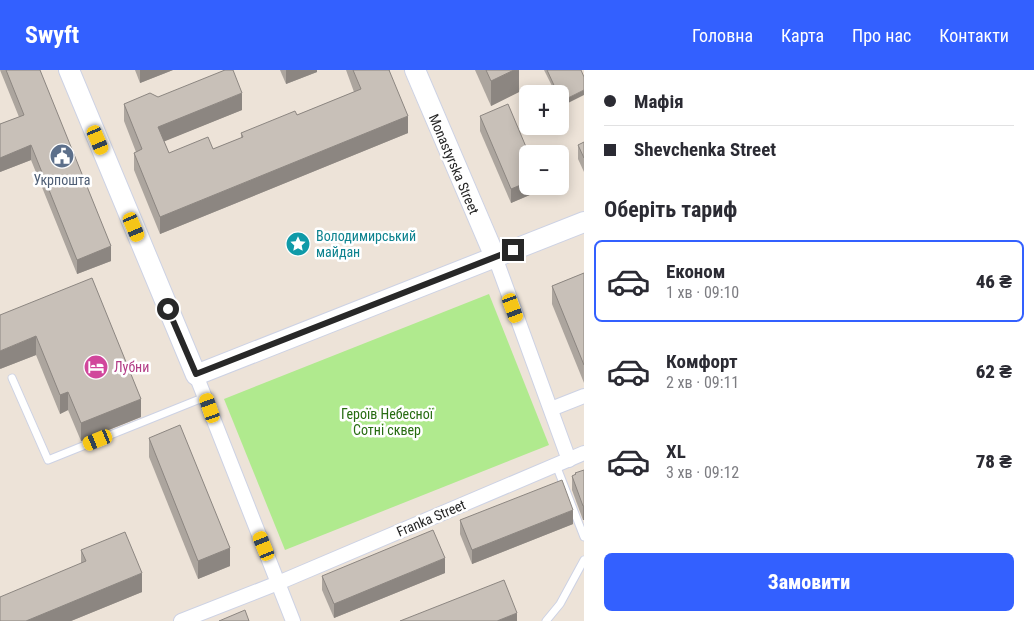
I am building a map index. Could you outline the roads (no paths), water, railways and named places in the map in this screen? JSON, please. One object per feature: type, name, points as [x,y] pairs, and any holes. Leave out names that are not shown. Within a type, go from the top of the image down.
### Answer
[{"type":"main road","points":[[69,70],[196,374],[584,222]]},
{"type":"main road","name":"Monastyrska Street","points":[[415,70],[495,257]]},
{"type":"street","points":[[495,257],[551,410],[563,463]]},
{"type":"street","points":[[196,374],[293,621]]},
{"type":"street","points":[[551,410],[584,396]]},
{"type":"street","name":"Franka Street","points":[[181,621],[278,583],[584,453]]},
{"type":"lane","points":[[12,378],[48,460],[206,397]]},
{"type":"lane","points":[[563,463],[584,537]]},
{"type":"lane","points":[[546,621],[560,604],[584,560]]},
{"type":"place","name":"Укрпошта","points":[[62,156]]},
{"type":"place","name":"Володимирський майдан","points":[[298,244]]},
{"type":"place","name":"Лубни","points":[[96,367]]},
{"type":"park label","name":"Героїв Небесної Сотні сквер","points":[[387,422]]}]
